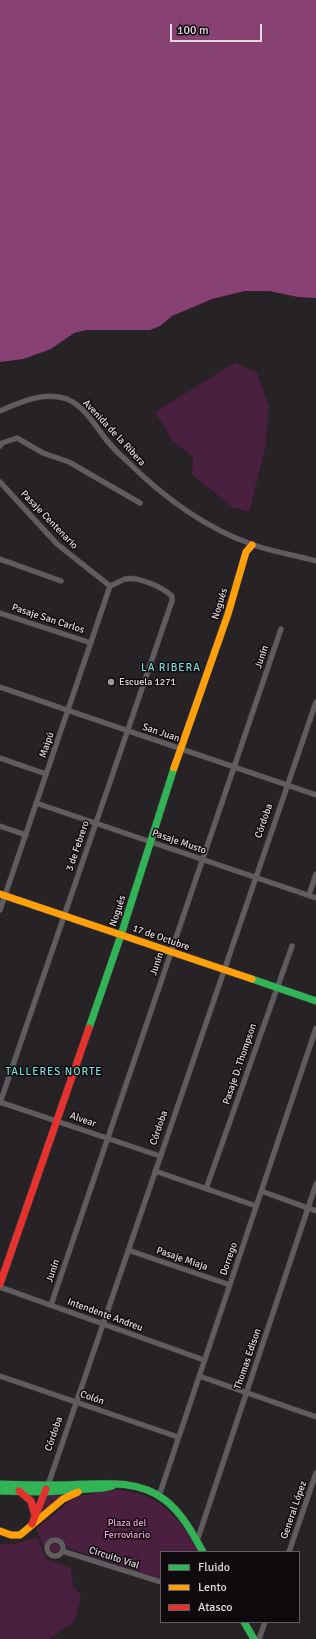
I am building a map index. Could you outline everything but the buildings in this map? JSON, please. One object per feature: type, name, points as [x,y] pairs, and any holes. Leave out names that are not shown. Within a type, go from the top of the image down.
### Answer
[{"type":"street","name":"Avenida de la Ribera","points":[[0,411],[17,404],[46,396],[67,399],[80,408],[94,422],[109,444],[152,485],[215,530],[252,545],[316,561]]},
{"type":"street","points":[[0,446],[2,443],[17,438],[43,454],[69,462],[140,503]]},
{"type":"street","name":"Pasaje Centenario","points":[[0,482],[57,544],[110,586]]},
{"type":"street","name":"Nogués","points":[[0,1284],[121,935],[180,749],[228,614],[246,552],[252,545]]},
{"type":"street","points":[[0,560],[61,580]]},
{"type":"street","name":"3 de Febrero","points":[[0,1102],[172,601],[172,596],[159,587],[132,579],[124,580],[110,586]]},
{"type":"street","name":"Maipú","points":[[0,910],[2,895],[26,835],[110,586]]},
{"type":"street","name":"Pasaje San Carlos","points":[[0,613],[91,643]]},
{"type":"street","name":"Junín","points":[[50,1306],[281,629]]},
{"type":"street","name":"San Juan","points":[[0,687],[316,795]]},
{"type":"street","name":"Córdoba","points":[[30,1528],[46,1488],[76,1402],[316,702]]},
{"type":"street","points":[[0,758],[46,774]]},
{"type":"street","name":"Pasaje Musto","points":[[36,803],[316,898]]},
{"type":"street","points":[[0,826],[26,835]]},
{"type":"street","points":[[308,895],[316,874]]},
{"type":"street","name":"17 de Octubre","points":[[2,895],[316,1000]]},
{"type":"street","name":"Pasaje D. Thompson","points":[[206,1189],[292,946]]},
{"type":"street","name":"Dorrego","points":[[159,1496],[316,1028]]},
{"type":"street","name":"Alvear","points":[[0,1102],[160,1156]]},
{"type":"street","points":[[155,1171],[256,1206]]},
{"type":"street","name":"Thomas Edison","points":[[197,1541],[316,1184]]},
{"type":"street","points":[[261,1191],[316,1210]]},
{"type":"street","name":"Pasaje Miaja","points":[[128,1250],[230,1285]]},
{"type":"street","name":"Intendente Andreu","points":[[0,1287],[204,1360]]},
{"type":"street","name":"Colón","points":[[0,1376],[178,1438]]},
{"type":"street","points":[[199,1376],[316,1417]]},
{"type":"street","name":"General López","points":[[289,1551],[316,1473]]},
{"type":"street","points":[[0,1491],[19,1491],[103,1483],[147,1490],[166,1501],[184,1521],[202,1551]]},
{"type":"street","points":[[0,1484],[46,1488],[87,1489],[116,1485]]},
{"type":"street","points":[[0,1531],[11,1535],[20,1535],[63,1499],[87,1489]]},
{"type":"street","points":[[19,1491],[32,1501],[35,1510],[35,1518]]},
{"type":"street","name":"Circuito Vial","points":[[62,1551],[160,1582]]},
{"type":"street","points":[[245,1623],[254,1639]]},
{"type":"street","points":[[259,1639],[265,1623]]},
{"type":"green space","points":[[235,363],[257,373],[269,406],[265,449],[249,512],[232,507],[192,474],[193,457],[173,441],[155,412]]},
{"type":"green space","name":"Plaza del Ferroviario","points":[[115,1490],[144,1495],[166,1508],[175,1517],[198,1551],[160,1551],[160,1579],[68,1548],[59,1539],[51,1538],[44,1546],[36,1529],[77,1496]]},
{"type":"green space","points":[[47,1494],[65,1495],[40,1515]]},
{"type":"green space","points":[[37,1537],[46,1559],[71,1568],[73,1587],[81,1594],[75,1621],[49,1639],[0,1639],[0,1544],[15,1544]]},
{"type":"green space","points":[[53,1544],[57,1544],[59,1548],[57,1552],[53,1552],[51,1550],[51,1546]]},
{"type":"shaded area","points":[[0,0],[316,0],[316,298],[298,297],[269,291],[245,291],[212,299],[172,316],[160,326],[150,330],[87,330],[74,333],[51,349],[23,359],[0,362]]},
{"type":"traffic: fast","points":[[89,1028],[121,935],[174,768]]},
{"type":"traffic: fast","points":[[252,979],[316,1001]]},
{"type":"traffic: fast","points":[[0,1484],[117,1484],[142,1488],[165,1500],[177,1511],[187,1524],[202,1551]]},
{"type":"traffic: fast","points":[[0,1491],[45,1492],[112,1486]]},
{"type":"traffic: fast","points":[[245,1623],[254,1639]]},
{"type":"traffic: slow","points":[[174,768],[228,614],[246,552],[252,545]]},
{"type":"traffic: slow","points":[[0,894],[252,979]]},
{"type":"traffic: slow","points":[[0,1531],[11,1535],[20,1535],[63,1499],[78,1492]]},
{"type":"traffic: jam","points":[[0,1284],[89,1028]]},
{"type":"traffic: jam","points":[[32,1524],[46,1489]]},
{"type":"traffic: jam","points":[[19,1491],[31,1501],[35,1516]]},
{"type":"place","name":"Escuela 1271","points":[[111,682]]},
{"type":"district","name":"LA RIBERA","points":[[171,668]]},
{"type":"district","name":"TALLERES NORTE","points":[[54,1072]]}]
